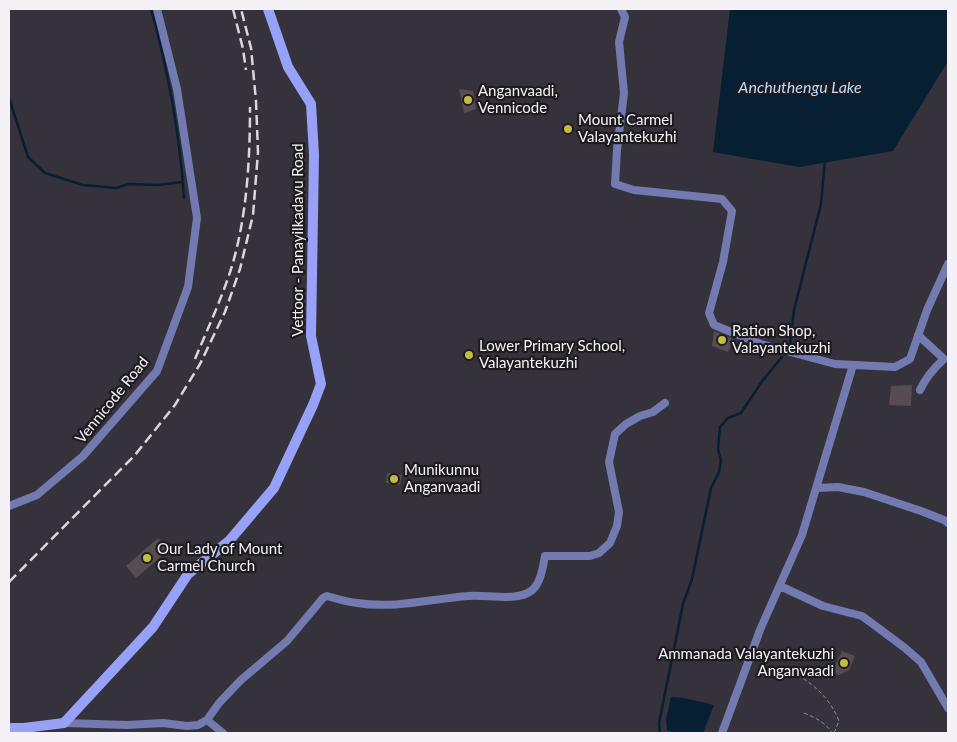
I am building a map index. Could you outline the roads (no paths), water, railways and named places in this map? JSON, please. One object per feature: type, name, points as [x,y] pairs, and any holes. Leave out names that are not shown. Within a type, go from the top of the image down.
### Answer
[{"type":"main road","name":"Vettoor - Panayilkadavu Road","points":[[64,723],[153,627],[188,574],[229,541],[274,488],[321,384],[311,336],[314,155],[311,104],[288,67],[268,9]]},
{"type":"main road","points":[[9,728],[64,723]]},
{"type":"street","name":"Vennicode Road","points":[[9,506],[37,495],[84,456],[157,371],[188,287],[197,218],[177,89],[157,9]]},
{"type":"street","points":[[621,9],[625,17],[619,42],[624,93],[615,184],[634,190],[722,199],[732,210],[723,262],[710,314],[714,325],[761,344],[835,364],[895,367],[910,359],[927,310],[948,264]]},
{"type":"street","points":[[918,335],[944,359],[932,370],[920,390]]},
{"type":"street","points":[[722,733],[760,630],[802,535],[853,365]]},
{"type":"street","points":[[64,723],[198,725],[207,720],[219,703],[241,680],[287,641],[323,598],[327,596],[358,604],[380,604],[468,596],[509,598],[531,591],[538,583],[545,556],[590,556],[599,553],[610,543],[619,512],[609,462],[615,434],[626,424],[640,416],[653,412],[665,403]]},
{"type":"street","points":[[816,488],[838,487],[864,492],[921,511],[948,523]]},
{"type":"street","points":[[780,586],[823,606],[862,616],[921,662],[947,705]]},
{"type":"street","points":[[207,720],[223,733]]},
{"type":"water","name":"Anchuthengu Lake","points":[[730,9],[948,9],[948,61],[893,151],[799,167],[713,152]]},
{"type":"water","points":[[671,697],[714,705],[703,733],[674,733],[667,730],[666,719]]},
{"type":"waterway","points":[[151,9],[163,55],[172,103],[180,150],[184,198]]},
{"type":"waterway","points":[[9,98],[28,157],[45,173],[83,185],[117,188],[128,184],[158,185],[182,182]]},
{"type":"waterway","points":[[790,344],[794,310],[821,204],[825,160]]},
{"type":"waterway","points":[[660,733],[659,723],[683,604],[692,579],[711,488],[719,472],[721,460],[718,449],[720,427],[728,418],[741,413],[763,380],[782,357]]},
{"type":"railway","points":[[233,9],[246,70]]},
{"type":"railway","points":[[9,582],[135,455],[175,405],[200,364],[225,312],[240,269],[253,215],[258,152],[251,48],[241,9]]},
{"type":"railway","points":[[195,359],[224,290],[237,247],[247,187],[250,107]]},
{"type":"place","name":"Anganvaadi, Vennicode","points":[[468,100]]},
{"type":"place","name":"Mount Carmel Valayantekuzhi","points":[[568,129]]},
{"type":"place","name":"Ration Shop, Valayantekuzhi","points":[[722,340]]},
{"type":"place","name":"Lower Primary School, Valayantekuzhi","points":[[469,355]]},
{"type":"place","name":"Munikunnu Anganvaadi","points":[[394,479]]},
{"type":"place","name":"Our Lady of Mount Carmel Church","points":[[147,558]]},
{"type":"place","name":"Ammanada Valayantekuzhi Anganvaadi","points":[[844,663]]}]
